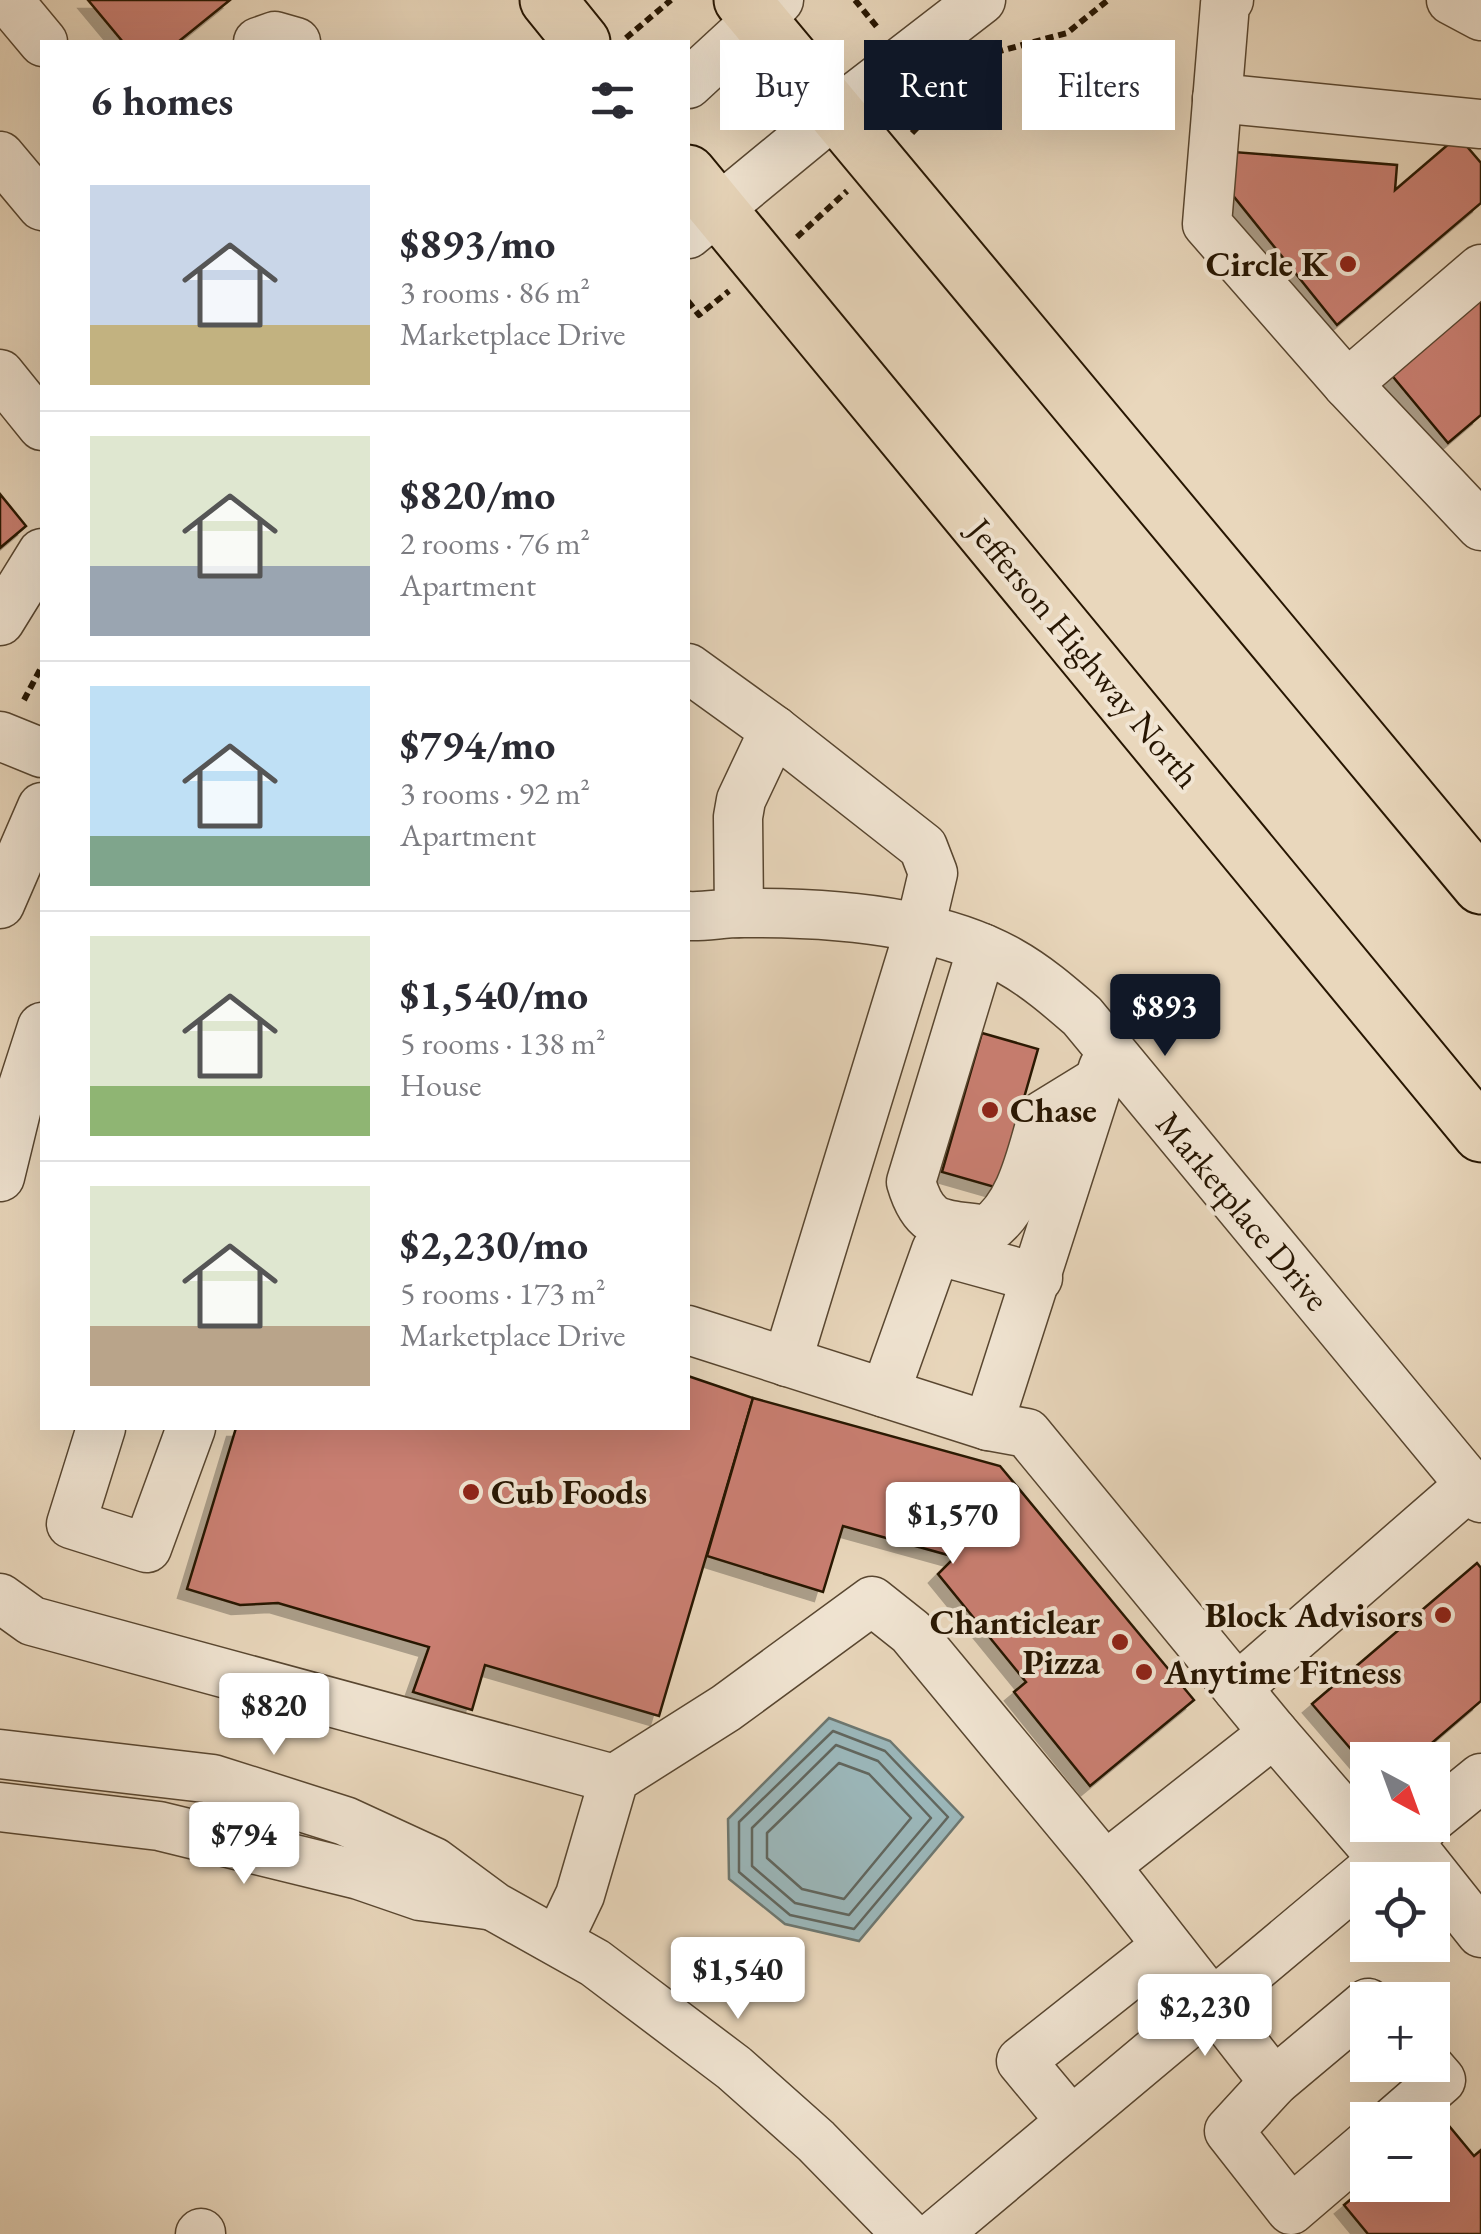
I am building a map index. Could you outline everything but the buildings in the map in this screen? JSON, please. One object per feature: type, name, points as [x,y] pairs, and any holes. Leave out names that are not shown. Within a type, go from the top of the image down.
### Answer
[{"type":"highway","points":[[548,0],[580,40]]},
{"type":"highway","points":[[760,6],[784,40]]},
{"type":"highway","points":[[844,122],[1481,886]]},
{"type":"highway","name":"Jefferson Highway North","points":[[698,205],[1481,1134]]},
{"type":"street","points":[[8,0],[41,40]]},
{"type":"street","points":[[844,106],[982,0]]},
{"type":"street","points":[[1229,0],[1207,224],[1347,384],[1481,526]]},
{"type":"street","points":[[1451,0],[1481,16]]},
{"type":"street","points":[[690,82],[760,6]]},
{"type":"street","points":[[264,40],[275,36],[289,40]]},
{"type":"street","points":[[1218,98],[1481,124]]},
{"type":"street","points":[[698,205],[809,130]]},
{"type":"street","points":[[0,156],[40,204]]},
{"type":"street","points":[[1347,384],[1481,270]]},
{"type":"street","points":[[0,374],[40,424]]},
{"type":"street","points":[[0,621],[40,556]]},
{"type":"street","points":[[690,669],[923,847],[932,873],[920,928],[786,1362]]},
{"type":"street","points":[[11,720],[40,751]]},
{"type":"street","points":[[739,912],[741,800],[774,730]]},
{"type":"street","points":[[0,904],[30,813]]},
{"type":"street","name":"Marketplace Drive","points":[[690,916],[739,912],[920,928],[982,948],[1048,986],[1082,1016],[1104,1065],[1475,1492]]},
{"type":"street","points":[[982,948],[911,1182],[918,1207],[936,1222],[986,1230],[1003,1219],[1024,1177],[1043,1114],[1104,1065]]},
{"type":"street","points":[[0,1177],[40,1033]]},
{"type":"street","points":[[988,1426],[1104,1065]]},
{"type":"street","points":[[885,1393],[936,1250],[1038,1278]]},
{"type":"street","points":[[690,1331],[988,1426],[1026,1433],[1274,1732],[1350,1789]]},
{"type":"street","points":[[100,1430],[71,1524],[147,1548],[190,1430]]},
{"type":"street","points":[[1237,1688],[1475,1492]]},
{"type":"street","points":[[0,1598],[32,1621],[614,1779]]},
{"type":"street","points":[[558,1940],[580,1895],[614,1779],[726,1708],[872,1601],[911,1632],[1105,1866],[1274,2082]]},
{"type":"street","points":[[1105,1866],[1274,1732]]},
{"type":"street","points":[[0,1754],[213,1779],[345,1821],[434,1862],[496,1907],[595,1963],[734,2068],[816,2141],[907,2234]]},
{"type":"street","points":[[1450,1804],[1481,1778]]},
{"type":"street","points":[[0,1807],[160,1826],[358,1875],[420,1896],[496,1907]]},
{"type":"street","points":[[937,2234],[1405,1842]]},
{"type":"street","points":[[1416,1842],[1481,1933]]},
{"type":"street","points":[[1071,2121],[1021,2061],[1165,1947]]},
{"type":"street","points":[[1350,2018],[1274,2082],[1230,2131],[1290,2210],[1350,2159]]},
{"type":"street","points":[[1416,2102],[1439,2082]]},
{"type":"path","points":[[622,40],[670,0]]},
{"type":"path","points":[[11,720],[40,669]]},
{"type":"water","points":[[829,1718],[890,1741],[963,1817],[859,1941],[785,1924],[729,1879],[728,1819]]},
{"type":"place","name":"Circle K","points":[[1348,264]]},
{"type":"place","name":"Chase","points":[[990,1110]]},
{"type":"place","name":"Cub Foods","points":[[471,1492]]},
{"type":"place","name":"Block Advisors","points":[[1443,1615]]},
{"type":"place","name":"Chanticlear Pizza","points":[[1120,1642]]},
{"type":"place","name":"Anytime Fitness","points":[[1144,1672]]}]
